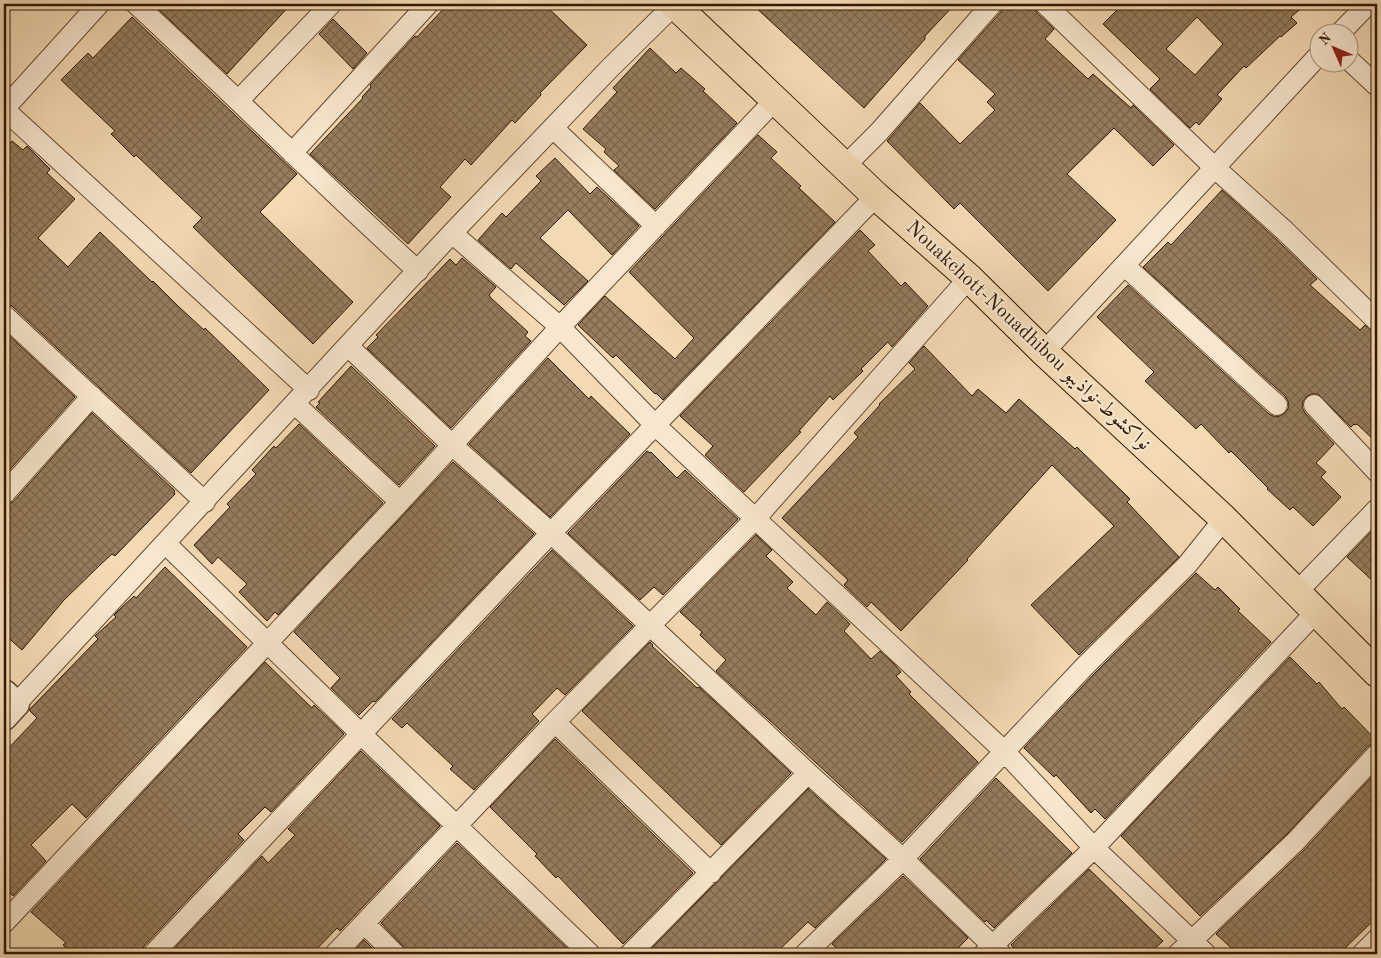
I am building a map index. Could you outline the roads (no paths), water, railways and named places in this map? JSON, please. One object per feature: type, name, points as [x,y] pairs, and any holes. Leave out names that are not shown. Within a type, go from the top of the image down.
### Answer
[{"type":"highway","name":"Nouakchott-Nouadhibou نواكشوط-نواذيبو","points":[[674,4],[876,196],[969,278],[1044,352],[1224,519],[1377,673]]},
{"type":"street","points":[[99,4],[4,109],[308,390]]},
{"type":"street","points":[[136,4],[239,100],[353,213],[418,271]]},
{"type":"street","points":[[239,100],[331,4]]},
{"type":"street","points":[[8,704],[165,544],[349,347],[452,233],[674,4]]},
{"type":"street","points":[[845,166],[879,132],[992,4]]},
{"type":"street","points":[[1045,4],[1215,168],[1286,231],[1377,321]]},
{"type":"street","points":[[1351,22],[1368,4]]},
{"type":"street","points":[[292,153],[416,8]]},
{"type":"street","points":[[1044,352],[1308,67]]},
{"type":"street","points":[[1358,68],[1377,86]]},
{"type":"street","points":[[4,923],[400,502],[560,327],[775,100]]},
{"type":"street","points":[[553,128],[656,226]]},
{"type":"street","points":[[153,954],[551,533],[876,196]]},
{"type":"street","points":[[452,233],[560,327],[655,425],[1005,752],[1094,848],[1199,947]]},
{"type":"street","points":[[1125,266],[1277,405]]},
{"type":"street","points":[[335,954],[555,722],[755,519],[969,278]]},
{"type":"street","points":[[4,315],[204,502]]},
{"type":"street","points":[[349,347],[452,445],[551,533],[903,859],[992,951],[1094,848],[1316,612]]},
{"type":"street","points":[[4,494],[92,396]]},
{"type":"street","points":[[295,404],[400,502]]},
{"type":"street","points":[[1314,405],[1377,472]]},
{"type":"street","points":[[1297,592],[1377,509]]},
{"type":"street","points":[[805,954],[903,859],[1085,666],[1187,565],[1224,519]]},
{"type":"street","points":[[165,544],[590,954]]},
{"type":"street","points":[[555,722],[711,873]]},
{"type":"street","points":[[1178,954],[1199,947],[1377,754]]},
{"type":"street","points":[[630,954],[808,773]]},
{"type":"street","points":[[364,923],[395,954]]},
{"type":"street","points":[[1362,954],[1377,939]]}]
